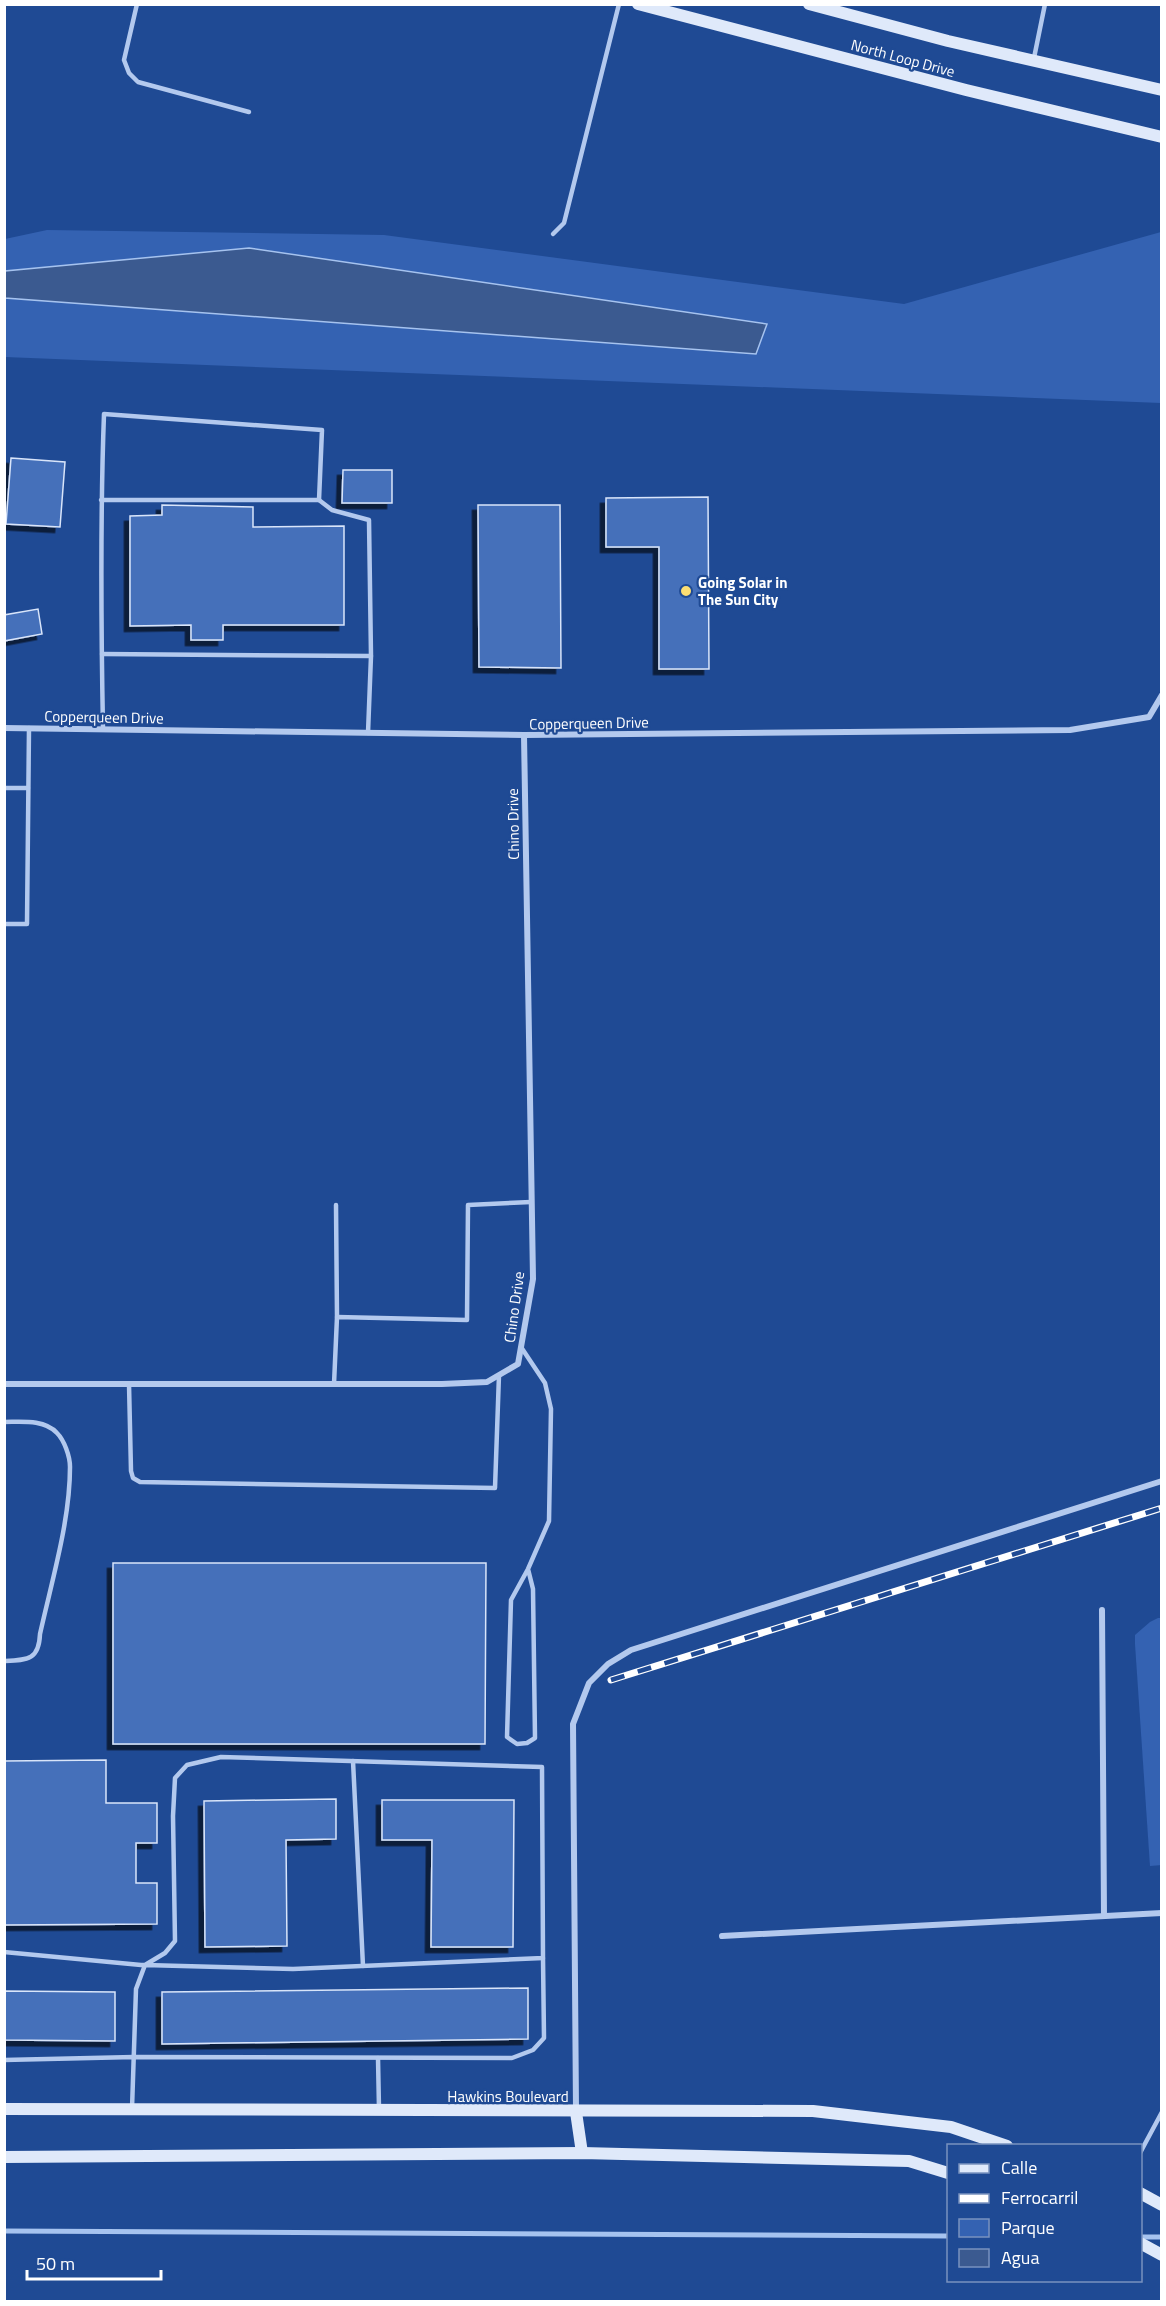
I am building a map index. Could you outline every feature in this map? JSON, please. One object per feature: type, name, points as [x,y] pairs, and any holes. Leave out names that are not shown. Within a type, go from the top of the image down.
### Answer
[{"type":"main road","name":"North Loop Drive","points":[[638,4],[966,90],[1161,137]]},
{"type":"main road","name":"North Loop Drive","points":[[809,4],[1033,61],[1161,90]]},
{"type":"main road","name":"Hawkins Boulevard","points":[[4,2109],[813,2111],[951,2127],[1004,2144]]},
{"type":"main road","points":[[576,2112],[582,2153]]},
{"type":"main road","points":[[4,2157],[582,2153],[909,2161],[947,2173]]},
{"type":"main road","points":[[1142,2194],[1161,2205]]},
{"type":"main road","points":[[1142,2244],[1161,2256]]},
{"type":"street","name":"Copperqueen Drive","points":[[4,728],[524,735],[1070,730],[1149,717],[1161,695]]},
{"type":"street","name":"Chino Drive","points":[[500,1375],[518,1364],[533,1279],[524,735]]},
{"type":"street","points":[[4,1384],[486,1382],[500,1375]]},
{"type":"street","points":[[576,2112],[573,1724],[589,1683],[608,1664],[631,1650],[1161,1481]]},
{"type":"street","points":[[1102,1610],[1104,1916]]},
{"type":"street","points":[[722,1936],[1161,1913]]},
{"type":"lane","points":[[137,4],[124,60],[129,73],[138,82],[249,112]]},
{"type":"lane","points":[[553,234],[564,223],[619,4]]},
{"type":"lane","points":[[1033,61],[1045,4]]},
{"type":"lane","points":[[104,729],[101,500],[104,414],[322,430],[319,500]]},
{"type":"lane","points":[[101,500],[319,500],[332,510],[369,520],[371,656],[368,733]]},
{"type":"lane","points":[[102,654],[371,656]]},
{"type":"lane","points":[[4,924],[27,924],[29,728]]},
{"type":"lane","points":[[4,788],[28,788]]},
{"type":"lane","points":[[337,1317],[467,1320],[468,1205],[531,1202]]},
{"type":"lane","points":[[334,1384],[337,1317],[336,1206]]},
{"type":"lane","points":[[521,1347],[545,1383],[551,1409],[549,1521],[528,1569],[511,1600],[507,1737],[517,1744],[527,1743],[535,1738],[533,1589],[528,1569]]},
{"type":"lane","points":[[129,1384],[131,1471],[133,1478],[140,1482],[495,1488],[500,1375]]},
{"type":"lane","points":[[4,1422],[41,1423],[57,1432],[66,1448],[70,1465],[64,1528],[40,1634],[40,1648],[28,1659],[4,1661]]},
{"type":"lane","points":[[4,2060],[134,2057],[512,2058],[533,2050],[544,2038],[542,1767],[221,1757],[187,1764],[175,1778],[173,1816],[175,1941],[165,1953],[145,1965],[136,1989],[134,2057],[132,2109]]},
{"type":"lane","points":[[353,1761],[363,1966]]},
{"type":"lane","points":[[4,1952],[145,1965],[293,1970],[543,1958]]},
{"type":"lane","points":[[378,2058],[379,2111]]},
{"type":"lane","points":[[1142,2149],[1161,2112]]},
{"type":"green space","points":[[47,230],[384,235],[904,304],[1161,232],[1161,403],[5,357],[5,239]]},
{"type":"green space","points":[[1158,1618],[1162,1618],[1162,1865],[1150,1866],[1135,1635]]},
{"type":"water","points":[[249,248],[767,324],[756,354],[5,298],[5,271]]},
{"type":"building","points":[[11,458],[65,462],[60,527],[6,524]]},
{"type":"building","points":[[343,470],[392,470],[392,503],[342,503]]},
{"type":"building","points":[[708,497],[709,669],[659,669],[659,547],[606,547],[606,498]]},
{"type":"building","points":[[162,505],[253,507],[253,527],[344,526],[344,625],[223,625],[223,640],[191,640],[191,625],[130,626],[130,516],[162,515]]},
{"type":"building","points":[[478,505],[560,505],[561,668],[479,667]]},
{"type":"building","points":[[38,609],[42,634],[4,641],[4,615]]},
{"type":"building","points":[[113,1563],[486,1563],[485,1744],[113,1744]]},
{"type":"building","points":[[106,1760],[106,1803],[157,1803],[157,1843],[136,1843],[136,1883],[157,1883],[157,1924],[4,1925],[4,1761]]},
{"type":"building","points":[[336,1799],[336,1839],[286,1840],[287,1946],[205,1947],[204,1801]]},
{"type":"building","points":[[382,1800],[514,1800],[513,1947],[431,1947],[432,1840],[382,1840]]},
{"type":"building","points":[[528,1988],[528,2039],[162,2044],[162,1992]]},
{"type":"building","points":[[4,1991],[115,1992],[115,2041],[4,2040]]},
{"type":"waterway","points":[[4,2231],[947,2236]]},
{"type":"waterway","points":[[1142,2237],[1162,2237]]},
{"type":"railway","points":[[611,1680],[1162,1508]]},
{"type":"place","name":"Going Solar in The Sun City","points":[[686,591]]}]
